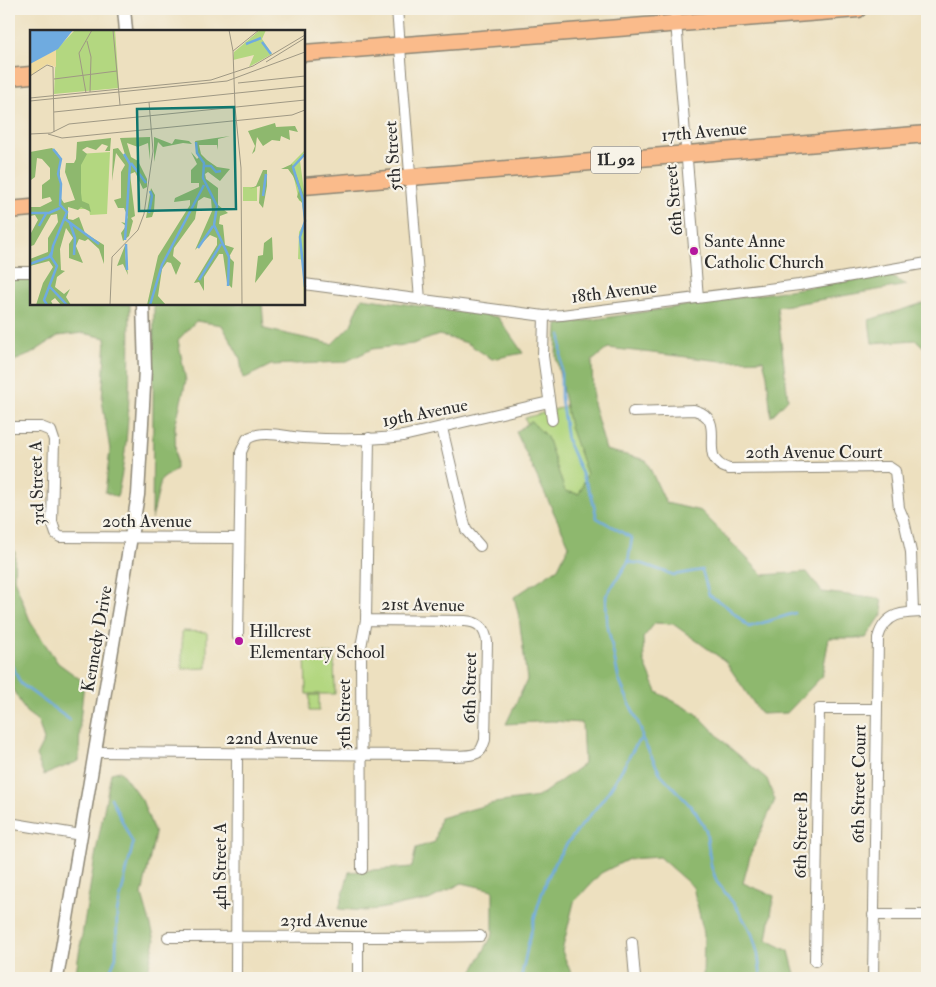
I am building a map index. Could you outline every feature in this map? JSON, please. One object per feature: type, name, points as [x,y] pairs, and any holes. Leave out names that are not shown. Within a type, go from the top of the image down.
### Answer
[{"type":"main road","points":[[305,53],[400,45],[675,16],[858,9]]},
{"type":"main road","points":[[9,77],[30,75]]},
{"type":"main road","name":"17th Avenue","points":[[305,186],[927,134]]},
{"type":"main road","points":[[9,210],[30,208]]},
{"type":"street","points":[[116,9],[118,30]]},
{"type":"street","points":[[124,9],[126,30]]},
{"type":"street","name":"5th Street","points":[[397,9],[420,300]]},
{"type":"street","name":"6th Street","points":[[675,16],[698,298]]},
{"type":"street","name":"18th Avenue","points":[[305,284],[544,316],[584,313],[800,285],[927,263]]},
{"type":"street","points":[[9,272],[30,272]]},
{"type":"street","name":"Kennedy Drive","points":[[56,978],[96,752],[138,495],[144,415],[145,344],[143,305]]},
{"type":"street","points":[[544,316],[543,356],[552,420]]},
{"type":"street","name":"19th Avenue","points":[[239,538],[241,452],[246,438],[270,434],[303,438],[404,436],[549,402]]},
{"type":"street","name":"20th Avenue Court","points":[[633,412],[694,410],[702,412],[712,424],[712,452],[714,459],[718,464],[729,469],[891,468],[895,471],[899,508],[910,542],[913,612]]},
{"type":"street","name":"3rd Street A","points":[[9,427],[41,427],[51,431],[54,440],[52,522],[56,534]]},
{"type":"street","points":[[442,428],[466,530],[480,546]]},
{"type":"street","name":"5th Street","points":[[362,869],[361,647],[366,620],[369,438]]},
{"type":"street","name":"20th Avenue","points":[[56,534],[65,538],[239,538]]},
{"type":"street","points":[[238,637],[239,538]]},
{"type":"street","points":[[913,612],[927,612]]},
{"type":"street","name":"6th Street Court","points":[[873,978],[877,646],[879,633],[888,619],[913,612]]},
{"type":"street","name":"21st Avenue","points":[[366,620],[465,621],[480,625]]},
{"type":"street","name":"6th Street","points":[[478,753],[482,749],[485,740],[487,642],[486,633],[480,625]]},
{"type":"street","name":"6th Street B","points":[[814,961],[819,709],[877,709]]},
{"type":"street","name":"22nd Avenue","points":[[96,752],[361,755],[468,755],[478,753]]},
{"type":"street","name":"4th Street A","points":[[236,978],[238,754]]},
{"type":"street","points":[[9,823],[81,835]]},
{"type":"street","points":[[874,915],[927,915]]},
{"type":"street","name":"23rd Avenue","points":[[168,937],[358,938],[480,936]]},
{"type":"street","points":[[358,938],[358,978]]},
{"type":"street","points":[[632,942],[635,978]]},
{"type":"green space","points":[[888,275],[907,285],[777,307],[788,399],[771,417],[767,375],[763,360],[722,361],[608,348],[592,361],[593,403],[606,450],[646,460],[666,503],[701,511],[763,575],[807,572],[822,592],[881,599],[883,613],[866,638],[829,638],[822,676],[787,713],[761,714],[725,661],[673,624],[655,623],[643,638],[644,661],[657,692],[697,714],[729,747],[767,779],[775,800],[751,853],[743,883],[774,896],[767,940],[789,951],[796,978],[703,978],[704,934],[693,887],[659,857],[629,859],[601,873],[574,902],[562,951],[573,978],[469,978],[493,934],[493,890],[462,883],[429,900],[367,911],[339,909],[349,872],[412,867],[416,848],[435,842],[440,818],[494,803],[538,797],[584,764],[582,723],[551,721],[506,724],[527,680],[519,617],[514,597],[558,568],[569,545],[516,432],[531,421],[547,437],[565,491],[579,494],[587,474],[570,427],[556,357],[557,325]]},
{"type":"green space","points":[[9,279],[30,279],[30,305],[130,305],[127,425],[122,473],[117,497],[105,492],[110,450],[102,400],[106,338],[83,333],[58,336],[31,354],[9,363]]},
{"type":"green space","points":[[362,298],[498,317],[523,353],[492,359],[467,343],[439,335],[413,344],[372,349],[345,362],[271,365],[243,379],[240,358],[222,325],[196,321],[178,340],[186,381],[175,426],[176,469],[161,480],[152,519],[154,305],[262,305],[264,329],[332,344],[351,325]]},
{"type":"green space","points":[[927,302],[927,350],[916,340],[872,343],[869,320]]},
{"type":"green space","points":[[568,406],[610,532],[571,542],[525,418]]},
{"type":"green space","points":[[9,545],[15,551],[14,579],[31,623],[58,663],[84,682],[80,721],[79,761],[44,775],[36,756],[44,740],[38,721],[26,712],[9,683]]},
{"type":"green space","points":[[182,631],[207,632],[207,668],[182,669]]},
{"type":"green space","points":[[305,653],[334,654],[335,694],[306,694]]},
{"type":"green space","points":[[310,695],[319,695],[319,711],[309,711]]},
{"type":"green space","points":[[120,771],[142,800],[155,834],[142,895],[155,940],[149,966],[149,978],[75,978],[111,773]]},
{"type":"waterway","points":[[561,335],[561,398],[567,440],[591,494],[597,518],[632,538],[628,562],[606,596],[607,623],[619,680],[641,729],[642,738],[660,773],[695,811],[706,830],[711,866],[717,882],[737,908],[752,934],[758,954],[761,978]]},
{"type":"waterway","points":[[628,562],[643,564],[674,575],[702,570],[709,595],[726,606],[749,627],[795,613]]},
{"type":"waterway","points":[[9,660],[21,684],[70,720]]},
{"type":"waterway","points":[[521,978],[539,901],[558,857],[608,792],[637,743],[642,738]]},
{"type":"waterway","points":[[107,978],[116,957],[117,912],[133,844],[111,798]]},
{"type":"place","name":"Sante Anne Catholic Church","points":[[694,251]]},
{"type":"place","name":"Hillcrest Elementary School","points":[[239,641]]}]
